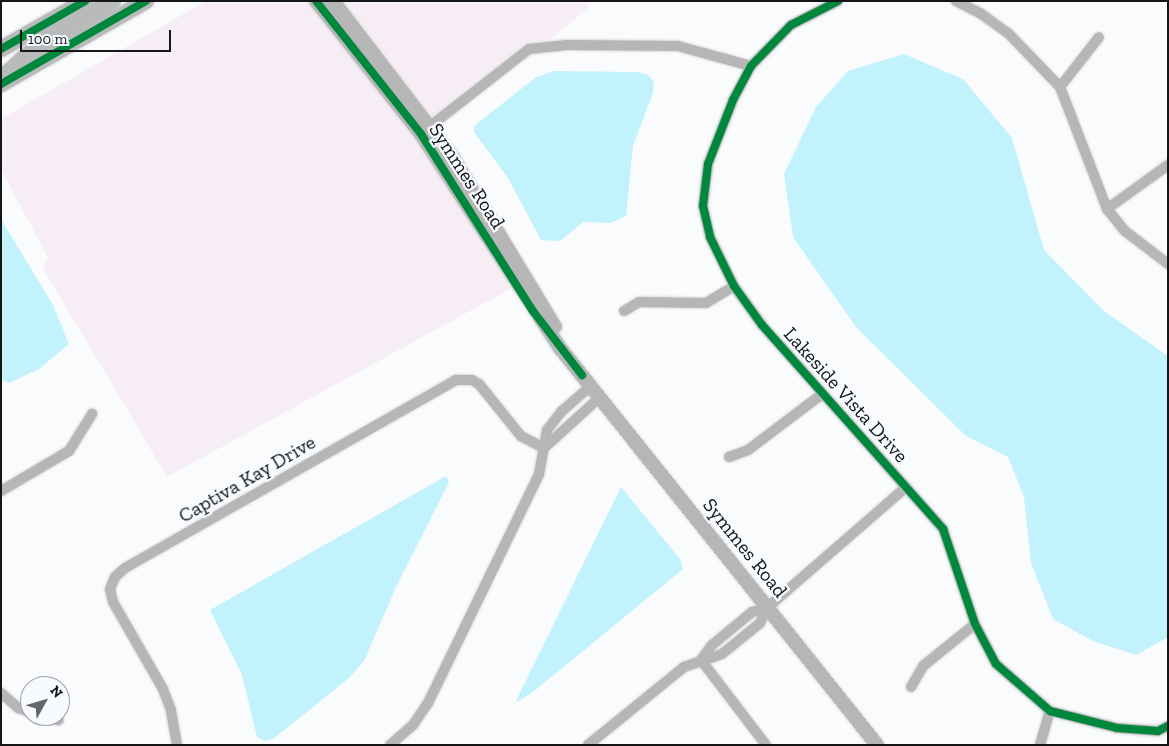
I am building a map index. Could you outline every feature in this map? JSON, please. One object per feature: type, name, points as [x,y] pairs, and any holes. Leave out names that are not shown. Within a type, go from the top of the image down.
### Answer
[{"type":"main road","points":[[1,49],[85,1]]},
{"type":"main road","points":[[1,79],[38,45],[113,1]]},
{"type":"main road","points":[[1,84],[146,1]]},
{"type":"street","name":"Symmes Road","points":[[316,1],[426,130]]},
{"type":"street","name":"Symmes Road","points":[[333,1],[426,130],[489,212],[587,381],[877,745]]},
{"type":"street","name":"Lakeside Vista Drive","points":[[838,1],[791,25],[752,66],[733,100],[708,164],[703,206],[710,237],[734,286],[822,394],[943,529],[975,624],[996,664],[1050,711],[1117,728],[1158,731],[1168,726]]},
{"type":"street","points":[[958,2],[1008,34],[1060,87],[1107,209],[1125,230],[1168,264]]},
{"type":"street","points":[[1060,87],[1100,37]]},
{"type":"street","points":[[426,130],[529,49],[567,45],[678,46],[752,66]]},
{"type":"street","points":[[1107,209],[1168,165]]},
{"type":"street","points":[[624,311],[639,302],[706,303],[734,286]]},
{"type":"street","name":"Captiva Kay Drive","points":[[177,745],[171,710],[163,689],[113,602],[110,589],[115,577],[126,568],[456,380],[472,380],[479,384],[522,436],[544,448]]},
{"type":"street","points":[[390,745],[413,725],[428,703],[539,474],[547,430],[587,381]]},
{"type":"street","points":[[729,457],[748,450],[822,394]]},
{"type":"street","points":[[544,448],[600,398]]},
{"type":"street","points":[[1,492],[69,451],[92,414]]},
{"type":"street","points":[[588,745],[684,667],[722,654],[760,623],[767,608],[906,487]]},
{"type":"street","points":[[911,687],[923,666],[975,624]]},
{"type":"street","points":[[701,660],[766,745]]},
{"type":"street","points":[[1,693],[20,709]]},
{"type":"street","points":[[1040,745],[1050,711]]},
{"type":"shaded area","points":[[206,1],[308,1],[402,118],[468,215],[512,288],[167,477],[43,268],[48,258],[1,169],[1,119]]},
{"type":"shaded area","points":[[340,1],[584,1],[589,7],[549,41],[526,44],[432,118]]},
{"type":"water","points":[[904,54],[963,79],[1012,138],[1044,250],[1104,311],[1168,356],[1168,637],[1136,655],[1093,641],[1053,619],[1031,563],[1024,497],[1008,457],[966,436],[856,327],[793,237],[784,174],[816,107],[848,71]]},
{"type":"water","points":[[554,71],[637,72],[648,75],[654,82],[653,93],[633,146],[626,216],[611,223],[583,222],[560,241],[541,240],[508,178],[474,132],[474,126],[535,78]]},
{"type":"water","points":[[1,219],[53,305],[69,344],[39,369],[9,383],[1,379]]},
{"type":"water","points":[[446,476],[449,482],[396,587],[364,661],[349,678],[273,739],[265,741],[257,737],[242,675],[210,610]]},
{"type":"water","points":[[621,487],[680,559],[683,569],[533,692],[515,703]]},
{"type":"cycle path","points":[[1,49],[85,1]]},
{"type":"cycle path","points":[[1,84],[146,1]]},
{"type":"cycle path","points":[[316,1],[421,134],[533,311],[582,375]]},
{"type":"cycle path","points":[[838,1],[791,25],[751,66],[733,100],[708,164],[703,206],[710,237],[734,286],[762,325],[943,529],[975,624],[996,664],[1050,711],[1117,728],[1158,731],[1168,726]]}]
